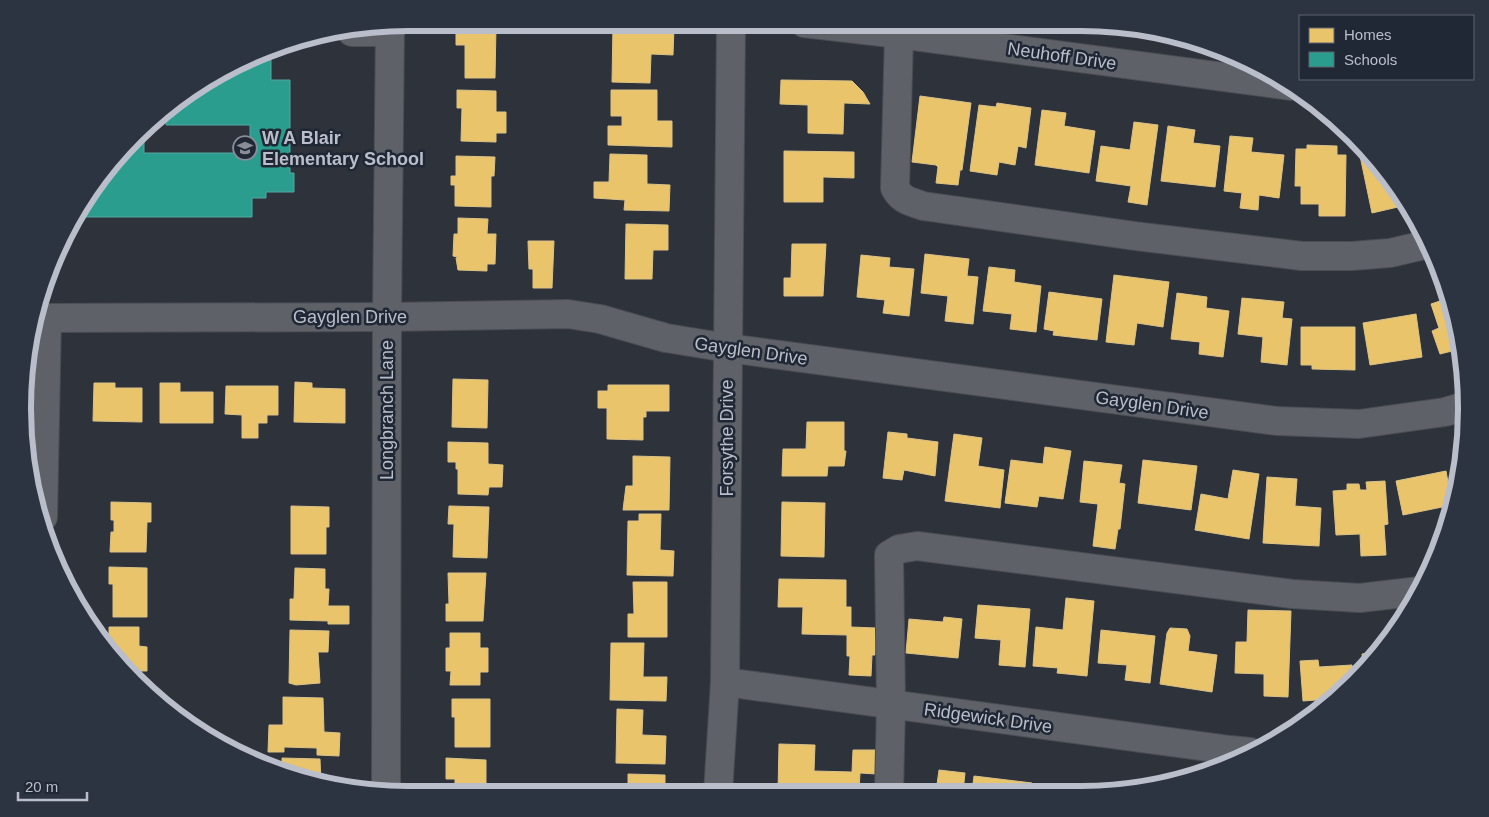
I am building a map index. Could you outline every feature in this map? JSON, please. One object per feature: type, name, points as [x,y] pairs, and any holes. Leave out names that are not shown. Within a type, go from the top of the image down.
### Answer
[{"type":"street","name":"Forsythe Drive","points":[[718,786],[725,682],[731,31]]},
{"type":"street","name":"Neuhoff Drive","points":[[872,31],[1271,83]]},
{"type":"street","name":"Longbranch Lane","points":[[386,785],[390,32]]},
{"type":"street","points":[[898,34],[895,188],[908,201],[923,206],[1106,232],[1302,256],[1352,256],[1390,253],[1421,246]]},
{"type":"street","name":"Gayglen Drive","points":[[42,318],[387,317],[568,314],[600,319],[666,338],[728,348],[1277,421],[1359,424],[1445,412],[1458,408]]},
{"type":"street","points":[[41,323],[43,501]]},
{"type":"street","points":[[889,786],[891,705],[889,556],[899,549],[917,546],[1292,594],[1360,598],[1410,592]]},
{"type":"street","name":"Ridgewick Drive","points":[[725,682],[1239,751]]},
{"type":"building: Homes","points":[[456,31],[496,31],[495,78],[465,78],[465,45],[456,45]]},
{"type":"building: Homes","points":[[613,31],[674,31],[673,55],[651,54],[650,83],[612,82]]},
{"type":"building: Homes","points":[[781,80],[852,81],[863,92],[870,104],[844,103],[843,134],[808,133],[808,105],[780,104]]},
{"type":"building: Homes","points":[[457,90],[496,91],[496,112],[506,112],[506,133],[496,133],[496,142],[461,141],[462,108],[457,108]]},
{"type":"building: Homes","points":[[611,90],[657,90],[657,121],[672,121],[672,147],[608,145],[608,126],[622,126],[622,116],[611,116]]},
{"type":"building: Homes","points":[[920,96],[971,103],[962,170],[960,170],[958,185],[936,183],[938,167],[936,165],[912,162]]},
{"type":"building: Homes","points":[[997,103],[1031,108],[1026,148],[1018,146],[1015,165],[999,162],[997,175],[970,171],[979,105],[996,107]]},
{"type":"building: Homes","points":[[1042,110],[1066,113],[1064,126],[1095,131],[1089,173],[1035,165]]},
{"type":"building: Homes","points":[[1134,122],[1158,125],[1147,205],[1128,202],[1131,186],[1096,181],[1101,146],[1130,150]]},
{"type":"building: Homes","points":[[1168,126],[1195,130],[1193,143],[1220,146],[1215,187],[1161,181]]},
{"type":"building: Homes","points":[[1230,136],[1253,138],[1251,152],[1284,155],[1279,198],[1259,195],[1258,210],[1240,208],[1242,193],[1224,191]]},
{"type":"building: Homes","points":[[1307,145],[1337,146],[1337,155],[1346,155],[1345,216],[1319,216],[1319,204],[1301,204],[1301,186],[1295,186],[1296,149],[1307,149]]},
{"type":"building: Homes","points":[[784,151],[854,152],[854,178],[823,177],[823,202],[784,202]]},
{"type":"building: Homes","points":[[610,154],[647,155],[647,184],[670,185],[669,211],[624,210],[625,200],[594,198],[594,182],[609,182]]},
{"type":"building: Homes","points":[[456,156],[495,157],[494,176],[491,176],[491,207],[455,206],[455,185],[451,185],[451,176],[456,176]]},
{"type":"building: Homes","points":[[1360,156],[1380,179],[1398,207],[1372,213]]},
{"type":"building: Homes","points":[[458,218],[488,219],[487,234],[496,234],[495,264],[487,264],[487,271],[458,270],[456,258],[458,257],[453,256],[454,234],[458,234]]},
{"type":"building: Homes","points":[[626,224],[668,225],[668,250],[653,250],[652,279],[625,279]]},
{"type":"building: Homes","points":[[528,241],[554,241],[552,288],[533,288],[533,269],[529,269]]},
{"type":"building: Homes","points":[[792,244],[826,244],[823,296],[784,296],[784,278],[791,278]]},
{"type":"building: Homes","points":[[925,254],[969,259],[967,276],[978,277],[973,324],[945,321],[948,296],[921,293]]},
{"type":"building: Homes","points":[[861,255],[890,258],[889,267],[914,269],[909,316],[883,313],[885,300],[857,297]]},
{"type":"building: Homes","points":[[989,267],[1015,270],[1014,282],[1041,286],[1036,332],[1010,329],[1012,314],[983,311]]},
{"type":"building: Homes","points":[[1114,275],[1169,282],[1163,327],[1137,323],[1134,345],[1106,342]]},
{"type":"building: Homes","points":[[1049,292],[1102,299],[1097,340],[1053,335],[1054,331],[1044,329]]},
{"type":"building: Homes","points":[[1177,293],[1207,297],[1206,308],[1229,311],[1223,357],[1199,354],[1200,342],[1171,339]]},
{"type":"building: Homes","points":[[1242,298],[1284,302],[1282,318],[1292,319],[1287,365],[1261,362],[1263,337],[1238,334]]},
{"type":"building: Homes","points":[[1442,300],[1454,351],[1440,354],[1432,331],[1439,328],[1431,304]]},
{"type":"building: Homes","points":[[1416,314],[1422,357],[1370,365],[1363,323]]},
{"type":"building: Homes","points":[[1301,327],[1355,327],[1355,370],[1312,369],[1312,365],[1301,365]]},
{"type":"building: Homes","points":[[453,379],[488,380],[487,428],[452,427]]},
{"type":"building: Homes","points":[[295,382],[312,383],[312,388],[345,389],[345,423],[294,422]]},
{"type":"building: Homes","points":[[94,383],[115,383],[115,388],[142,388],[142,422],[93,421]]},
{"type":"building: Homes","points":[[160,383],[180,383],[180,392],[213,392],[213,423],[160,423]]},
{"type":"building: Homes","points":[[608,385],[669,385],[669,411],[646,411],[646,417],[643,417],[643,440],[607,439],[607,408],[598,408],[598,391],[608,391]]},
{"type":"building: Homes","points":[[226,386],[278,386],[278,415],[267,415],[267,423],[258,423],[258,438],[242,438],[242,415],[225,414]]},
{"type":"building: Homes","points":[[807,422],[844,422],[844,451],[846,451],[844,466],[828,466],[827,476],[782,476],[783,449],[806,449]]},
{"type":"building: Homes","points":[[888,432],[907,434],[907,438],[938,442],[935,476],[904,470],[902,480],[883,478]]},
{"type":"building: Homes","points":[[954,434],[982,438],[978,466],[1004,470],[1000,508],[945,501]]},
{"type":"building: Homes","points":[[448,442],[488,443],[488,464],[503,465],[502,487],[489,487],[488,495],[458,494],[458,469],[456,469],[456,462],[448,462]]},
{"type":"building: Homes","points":[[1045,447],[1071,451],[1063,499],[1039,496],[1037,507],[1005,503],[1011,460],[1043,464]]},
{"type":"building: Homes","points":[[633,456],[670,457],[669,510],[623,510],[626,486],[633,486]]},
{"type":"building: Homes","points":[[1143,460],[1197,466],[1191,510],[1138,503]]},
{"type":"building: Homes","points":[[1084,461],[1122,465],[1119,483],[1125,484],[1120,529],[1118,529],[1115,549],[1093,546],[1098,504],[1080,502]]},
{"type":"building: Homes","points":[[1233,470],[1259,474],[1249,539],[1195,530],[1201,494],[1228,499]]},
{"type":"building: Homes","points":[[1446,471],[1449,489],[1445,506],[1403,515],[1396,481]]},
{"type":"building: Homes","points":[[1267,477],[1297,479],[1295,506],[1321,508],[1319,546],[1263,543]]},
{"type":"building: Homes","points":[[1385,481],[1388,524],[1384,525],[1386,555],[1361,556],[1360,534],[1336,535],[1333,491],[1347,490],[1347,484],[1359,484],[1360,490],[1367,490],[1366,482]]},
{"type":"building: Homes","points":[[111,502],[151,503],[151,522],[147,522],[146,552],[110,552],[111,532],[114,532],[114,520],[111,520]]},
{"type":"building: Homes","points":[[782,502],[825,503],[824,557],[781,556]]},
{"type":"building: Homes","points":[[291,506],[329,507],[329,527],[326,527],[326,554],[291,554]]},
{"type":"building: Homes","points":[[449,506],[489,507],[487,558],[453,557],[454,524],[448,524]]},
{"type":"building: Homes","points":[[639,514],[661,514],[660,550],[674,551],[673,576],[627,575],[628,521],[639,521]]},
{"type":"building: Homes","points":[[109,567],[147,568],[147,617],[113,617],[113,584],[109,584]]},
{"type":"building: Homes","points":[[295,568],[325,569],[325,589],[329,589],[328,606],[349,606],[349,624],[328,624],[328,621],[290,620],[290,599],[294,599]]},
{"type":"building: Homes","points":[[448,573],[486,573],[483,621],[446,621],[446,604],[449,604]]},
{"type":"building: Homes","points":[[779,579],[846,580],[846,607],[851,607],[851,627],[876,628],[875,655],[872,655],[871,676],[849,675],[850,656],[847,656],[847,635],[802,634],[803,607],[778,607]]},
{"type":"building: Homes","points":[[633,582],[667,582],[667,637],[628,637],[628,614],[634,614]]},
{"type":"building: Homes","points":[[1066,598],[1094,601],[1087,676],[1057,673],[1058,668],[1033,666],[1036,627],[1063,630]]},
{"type":"building: Homes","points":[[978,605],[1030,609],[1025,667],[999,665],[1001,640],[975,638]]},
{"type":"building: Homes","points":[[1248,610],[1291,611],[1288,697],[1264,696],[1264,674],[1235,673],[1236,642],[1247,642]]},
{"type":"building: Homes","points":[[944,617],[962,619],[958,658],[906,653],[909,619],[943,622]]},
{"type":"building: Homes","points":[[109,627],[139,627],[139,646],[147,647],[147,671],[138,671],[109,638]]},
{"type":"building: Homes","points":[[1170,628],[1187,629],[1190,636],[1188,651],[1217,655],[1212,692],[1160,684],[1167,633]]},
{"type":"building: Homes","points":[[290,630],[329,631],[328,652],[318,652],[320,683],[296,685],[289,683]]},
{"type":"building: Homes","points":[[1101,630],[1155,636],[1150,683],[1125,680],[1127,665],[1098,663]]},
{"type":"building: Homes","points":[[450,633],[480,633],[480,648],[488,648],[488,672],[480,672],[480,685],[450,685],[451,671],[446,671],[446,648],[450,648]]},
{"type":"building: Homes","points":[[611,643],[644,643],[643,677],[667,677],[666,701],[610,700]]},
{"type":"building: Homes","points":[[1318,660],[1319,667],[1352,665],[1352,669],[1320,700],[1303,701],[1300,661]]},
{"type":"building: Homes","points":[[283,697],[323,698],[324,732],[340,733],[339,756],[317,755],[317,748],[284,747],[284,752],[268,752],[269,725],[283,725]]},
{"type":"building: Homes","points":[[452,699],[490,699],[490,747],[455,747],[455,717],[452,717]]},
{"type":"building: Homes","points":[[617,709],[643,710],[642,735],[666,736],[665,764],[616,763]]},
{"type":"building: Homes","points":[[779,744],[815,745],[814,771],[852,772],[853,750],[876,750],[876,774],[860,773],[859,786],[778,786]]},
{"type":"building: Homes","points":[[282,758],[320,759],[321,775],[287,766],[282,764]]},
{"type":"building: Homes","points":[[446,758],[486,760],[486,785],[499,786],[455,786],[455,779],[446,779]]},
{"type":"building: Homes","points":[[939,770],[965,773],[964,786],[937,786]]},
{"type":"building: Homes","points":[[628,774],[665,775],[665,786],[628,786]]},
{"type":"building: Homes","points":[[974,776],[1032,783],[1032,786],[973,786]]},
{"type":"building: Schools","points":[[271,57],[271,80],[290,80],[290,173],[294,173],[294,192],[266,192],[266,198],[252,198],[252,217],[84,217],[109,179],[144,140],[144,153],[250,153],[250,125],[166,125],[166,120],[199,95],[242,70]]},
{"type":"place","name":"W A Blair Elementary School","points":[[245,148]]}]
